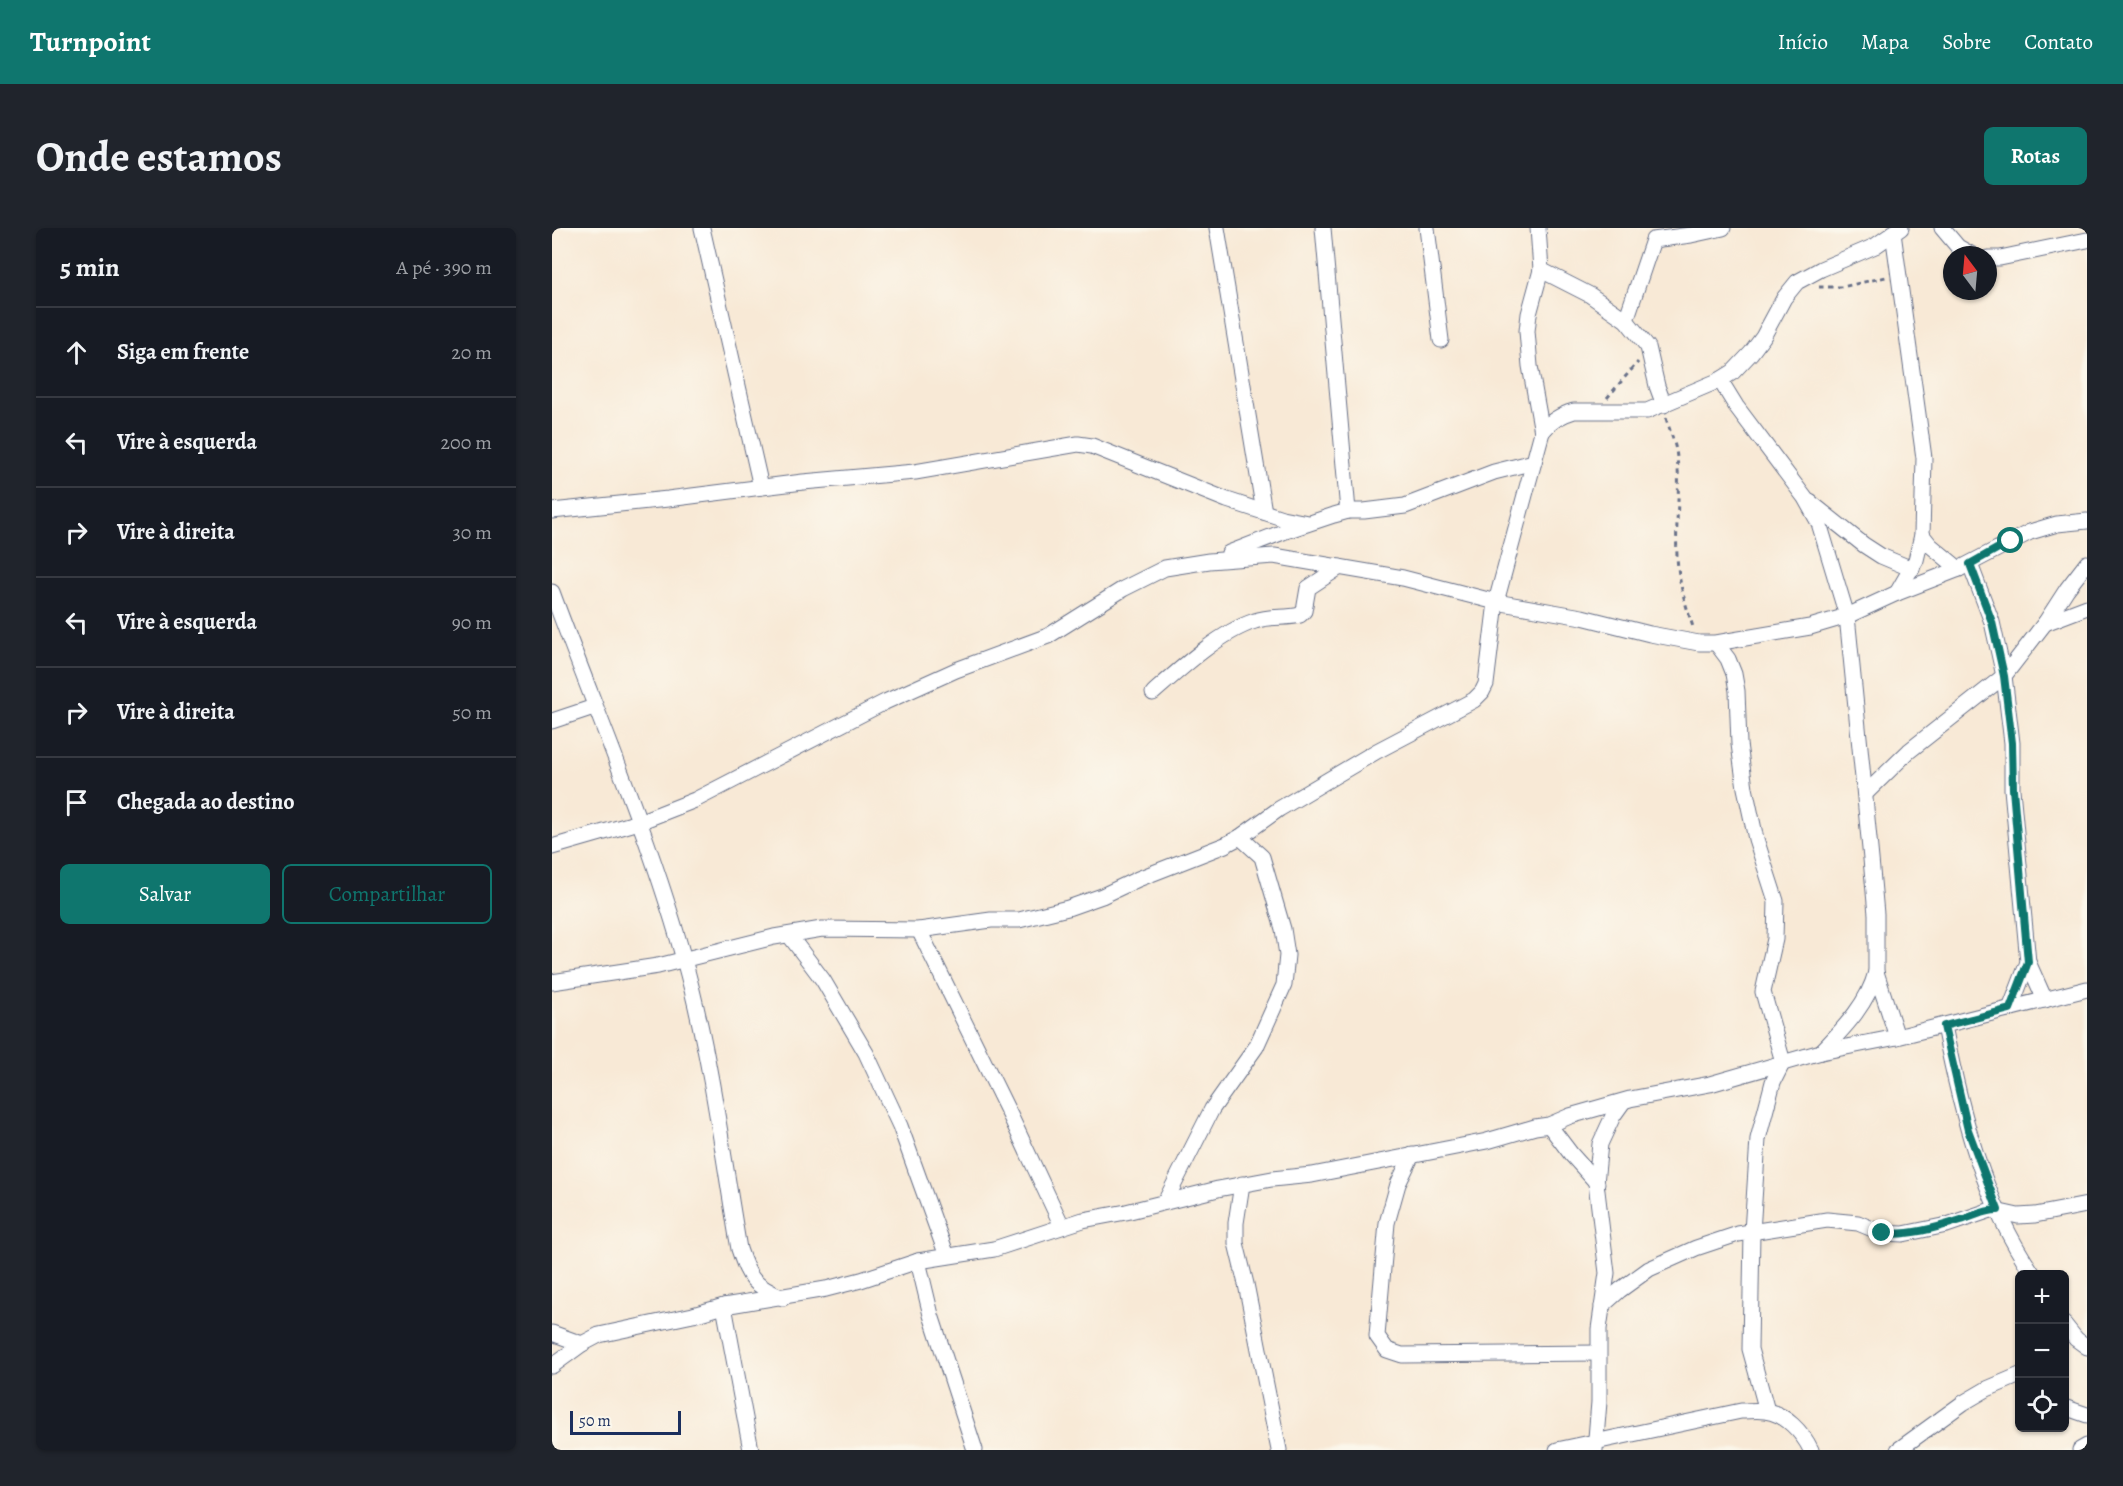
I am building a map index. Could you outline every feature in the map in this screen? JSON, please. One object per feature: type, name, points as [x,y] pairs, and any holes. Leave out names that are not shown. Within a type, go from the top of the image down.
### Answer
[{"type":"street","points":[[702,228],[761,487]]},
{"type":"street","points":[[1217,228],[1263,512]]},
{"type":"street","points":[[1323,228],[1348,511]]},
{"type":"street","points":[[1427,228],[1441,340]]},
{"type":"street","points":[[552,982],[651,968],[741,945],[822,929],[919,930],[991,920],[1019,920],[1045,915],[1102,897],[1138,879],[1225,845],[1279,809],[1377,751],[1474,700],[1486,684],[1496,602],[1542,432],[1530,366],[1527,331],[1529,314],[1541,270],[1538,228]]},
{"type":"street","points":[[1626,320],[1654,234],[1691,235],[1723,228]]},
{"type":"street","points":[[1942,228],[1957,246]]},
{"type":"street","points":[[1542,432],[1555,418],[1574,411],[1638,411],[1664,405],[1720,380],[1732,372],[1751,353],[1769,328],[1784,298],[1797,282],[1875,246],[1897,231]]},
{"type":"street","points":[[1897,231],[1900,274],[1924,458],[1922,535],[1912,569],[1897,593]]},
{"type":"street","points":[[1997,258],[2087,240]]},
{"type":"street","points":[[1541,270],[1590,295],[1626,320],[1648,347],[1664,405]]},
{"type":"street","points":[[1720,380],[1736,406],[1805,498],[1819,523],[1847,616],[1876,914],[1876,972],[1897,1037]]},
{"type":"street","points":[[552,511],[915,472],[1078,444],[1092,446],[1263,512],[1308,524]]},
{"type":"street","points":[[1209,561],[1348,511],[1405,506],[1494,472],[1534,462]]},
{"type":"street","points":[[1805,498],[1872,550],[1912,569]]},
{"type":"street","points":[[552,847],[639,822],[729,784],[921,685],[1048,636],[1123,589],[1165,568],[1253,556],[1274,556],[1413,581],[1496,602],[1582,617],[1650,634],[1716,644],[1810,627],[1847,616],[1964,566],[2030,532],[2057,524],[2087,521]]},
{"type":"street","points":[[1922,535],[1930,545],[1964,566],[1992,622],[2004,676],[2012,743],[2013,789],[2028,962],[2045,1000]]},
{"type":"street","points":[[1865,794],[1909,751],[2004,676],[2045,623],[2087,562]]},
{"type":"street","points":[[1153,693],[1180,669],[1233,630],[1256,620],[1300,615],[1304,611],[1308,588],[1340,567]]},
{"type":"street","points":[[552,592],[639,822],[676,934],[710,1072],[739,1248],[750,1275],[757,1285],[783,1298]]},
{"type":"street","points":[[2045,623],[2087,607]]},
{"type":"street","points":[[1716,644],[1728,659],[1734,674],[1745,788],[1756,839],[1776,901],[1775,939],[1763,992],[1783,1062],[1773,1082],[1758,1140],[1752,1232],[1750,1349],[1767,1411]]},
{"type":"street","points":[[552,721],[594,707]]},
{"type":"street","points":[[1165,1202],[1212,1109],[1256,1047],[1284,985],[1287,955],[1283,929],[1262,857],[1240,837]]},
{"type":"street","points":[[919,930],[1062,1226]]},
{"type":"street","points":[[789,935],[813,965],[867,1053],[900,1126],[947,1256]]},
{"type":"street","points":[[2010,1009],[2028,962]]},
{"type":"street","points":[[1821,1052],[1864,1001],[1876,972]]},
{"type":"street","points":[[552,1366],[582,1344],[600,1335],[724,1306],[783,1298],[844,1285],[918,1261],[994,1249],[1062,1226],[1242,1184],[1312,1175],[1487,1141],[1623,1102],[1710,1084],[1821,1052],[1944,1026],[2087,989]]},
{"type":"street","points":[[1944,1026],[1968,1130],[1998,1210],[2014,1245],[2030,1270]]},
{"type":"street","points":[[1595,1446],[1599,1402],[1598,1353],[1607,1273],[1597,1183],[1600,1144],[1613,1116],[1623,1102]]},
{"type":"street","points":[[1549,1125],[1597,1183]]},
{"type":"street","points":[[1413,1155],[1398,1184],[1387,1223],[1377,1336],[1387,1350],[1402,1355],[1598,1353]]},
{"type":"street","points":[[1242,1184],[1236,1223],[1236,1243],[1279,1450]]},
{"type":"street","points":[[1602,1306],[1649,1269],[1728,1236],[1808,1221],[1834,1220],[1858,1223],[1882,1233],[1903,1234],[1947,1225],[1980,1213],[1998,1210],[2018,1216],[2087,1205]]},
{"type":"street","points":[[918,1261],[931,1315],[975,1450]]},
{"type":"street","points":[[724,1306],[751,1450]]},
{"type":"street","points":[[552,1333],[582,1344]]},
{"type":"street","points":[[1898,1450],[1964,1402],[1987,1389],[2015,1382]]},
{"type":"street","points":[[2069,1409],[2087,1415]]},
{"type":"street","points":[[1557,1450],[1595,1446],[1741,1411],[1767,1411],[1790,1423],[1805,1438],[1811,1450]]},
{"type":"street","points":[[2080,1450],[2087,1446]]},
{"type":"path","points":[[1797,282],[1822,288],[1842,287],[1900,274]]},
{"type":"path","points":[[1596,410],[1629,374],[1648,347]]},
{"type":"path","points":[[1664,405],[1667,422],[1675,440],[1678,461],[1679,578],[1683,599],[1699,643]]},
{"type":"route","points":[[1882,1233],[1903,1234],[1919,1231],[1998,1210],[1968,1130],[1952,1071],[1944,1026],[2010,1009],[2028,962],[2013,789],[2012,743],[2004,676],[1992,622],[1970,564],[2011,541]]}]
